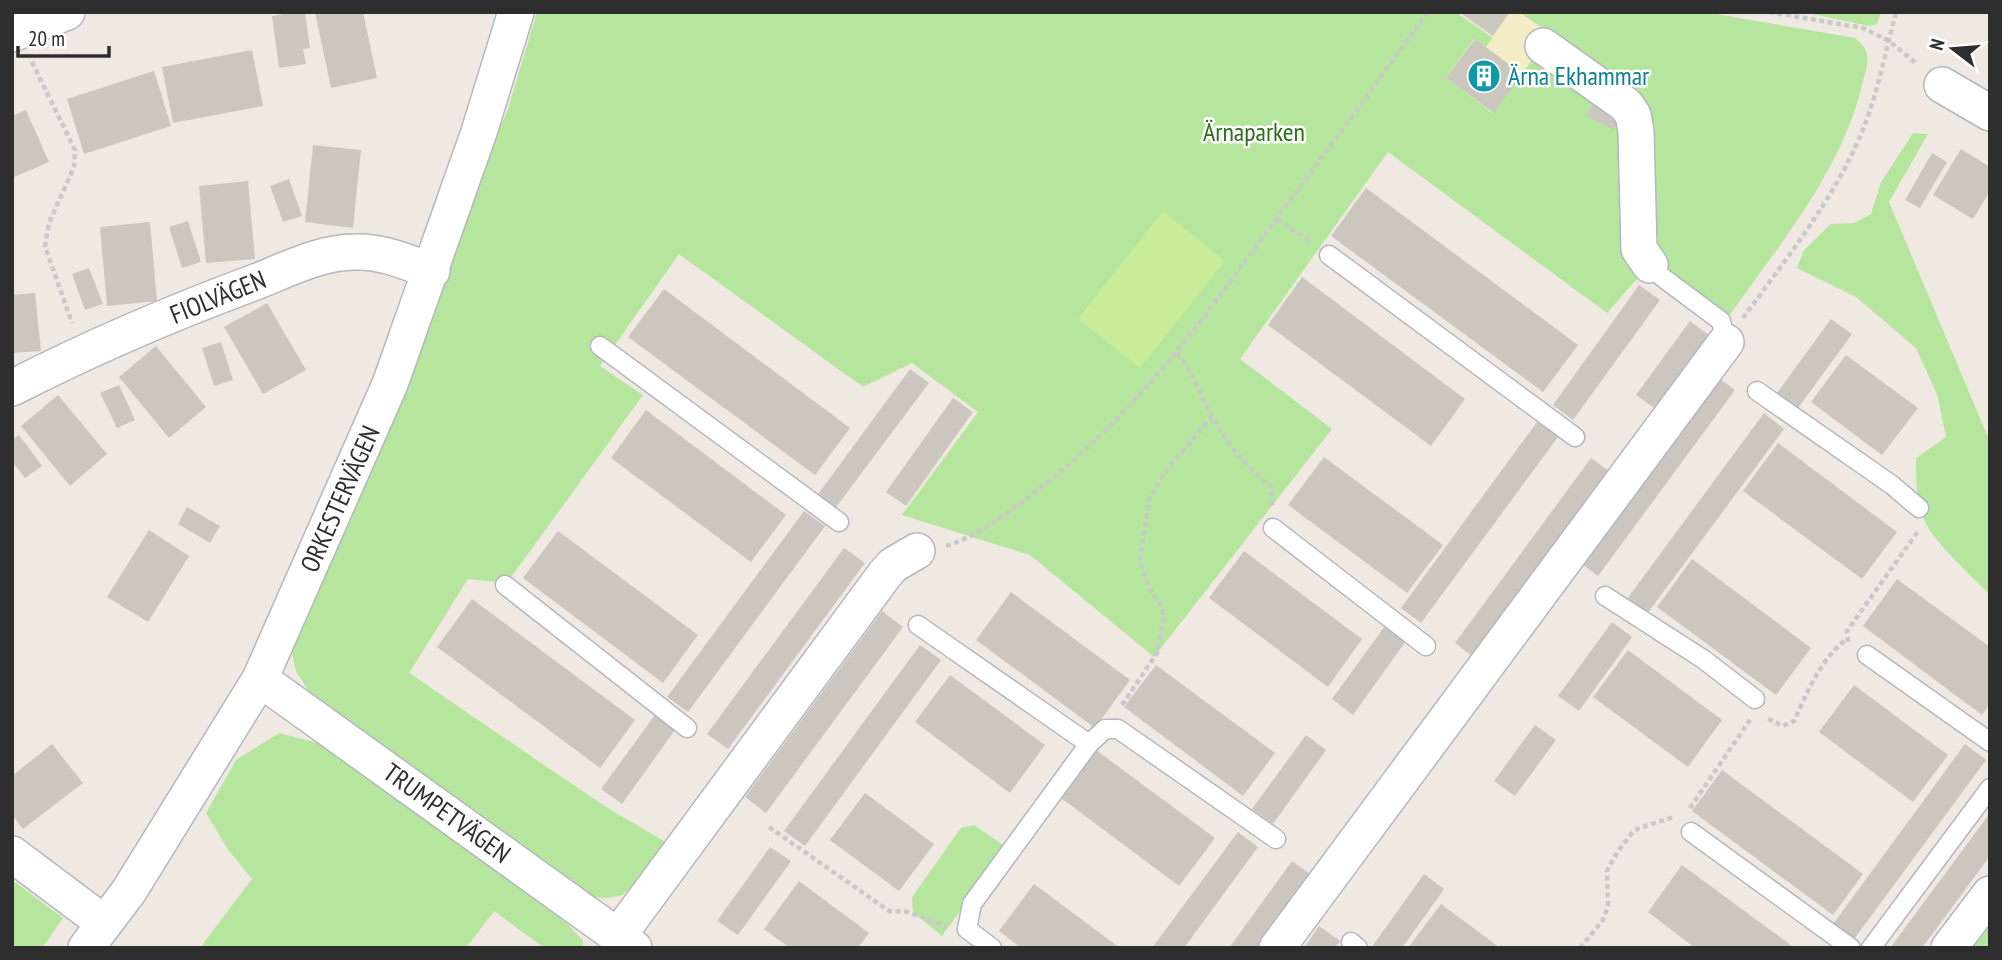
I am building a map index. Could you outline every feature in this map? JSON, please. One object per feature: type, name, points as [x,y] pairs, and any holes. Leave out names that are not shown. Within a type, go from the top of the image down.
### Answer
[{"type":"street","points":[[15,33],[67,12]]},
{"type":"street","name":"ORKESTERVÄGEN","points":[[95,936],[129,891],[260,679],[390,384],[432,271],[516,12]]},
{"type":"street","points":[[1543,46],[1626,104],[1633,115],[1636,131],[1639,249],[1650,265]]},
{"type":"street","points":[[1942,85],[1990,113]]},
{"type":"street","name":"FIOLVÄGEN","points":[[12,388],[85,352],[193,305],[338,253],[355,251],[385,254],[432,271]]},
{"type":"street","points":[[1277,948],[1726,342]]},
{"type":"street","points":[[620,944],[885,574],[893,565],[917,551]]},
{"type":"street","name":"TRUMPETVÄGEN","points":[[260,679],[620,944]]},
{"type":"street","points":[[12,854],[95,936]]},
{"type":"street","points":[[1949,948],[1990,894]]},
{"type":"lane","points":[[1329,255],[1574,437]]},
{"type":"lane","points":[[1650,265],[1721,321],[1726,342]]},
{"type":"lane","points":[[600,346],[839,522]]},
{"type":"lane","points":[[1757,391],[1892,485],[1919,508]]},
{"type":"lane","points":[[1273,528],[1426,646]]},
{"type":"lane","points":[[505,585],[688,728]]},
{"type":"lane","points":[[1605,596],[1703,659],[1754,702]]},
{"type":"lane","points":[[918,625],[1090,744]]},
{"type":"lane","points":[[1867,655],[1990,742]]},
{"type":"lane","points":[[992,948],[967,929],[972,904],[1090,744],[1105,729],[1118,729],[1276,839]]},
{"type":"lane","points":[[1871,948],[1990,788]]},
{"type":"lane","points":[[1691,832],[1851,948]]},
{"type":"path","points":[[917,551],[943,547],[982,530],[1025,500],[1083,453],[1119,419],[1177,353],[1428,12]]},
{"type":"path","points":[[1769,12],[1863,29],[1889,41],[1942,85]]},
{"type":"path","points":[[1726,342],[1794,246],[1851,156],[1863,129],[1896,12]]},
{"type":"path","points":[[15,33],[75,150],[74,167],[49,223],[45,246],[68,314],[85,352]]},
{"type":"path","points":[[1277,219],[1329,255]]},
{"type":"path","points":[[1177,353],[1185,362],[1212,417],[1244,465],[1272,488],[1273,528]]},
{"type":"path","points":[[1105,729],[1157,653],[1164,618],[1161,605],[1149,589],[1140,560],[1149,500],[1167,469],[1212,417]]},
{"type":"path","points":[[1867,655],[1848,645],[1847,631],[1921,528],[1919,508]]},
{"type":"path","points":[[1754,702],[1769,720],[1783,726],[1794,721],[1836,647],[1848,639]]},
{"type":"path","points":[[1580,948],[1603,920],[1608,906],[1607,871],[1618,851],[1639,828],[1685,815],[1750,721],[1754,702]]},
{"type":"path","points":[[769,827],[889,911],[908,912],[952,929],[967,929]]},
{"type":"green space","name":"Ärnaparken","points":[[537,12],[1456,12],[1493,38],[1486,47],[1474,39],[1446,78],[1493,113],[1550,33],[1519,12],[1704,12],[1855,38],[1866,50],[1868,61],[1854,114],[1825,175],[1789,233],[1729,316],[1654,259],[1607,313],[1388,152],[1240,359],[1332,429],[1154,657],[1030,555],[902,515],[978,412],[912,363],[863,387],[679,254],[600,366],[643,395],[507,583],[468,579],[409,673],[606,807],[669,844],[623,895],[608,898],[589,897],[308,690],[296,671],[290,645],[509,106]]},
{"type":"green space","points":[[1803,12],[1881,12],[1877,24],[1869,26]]},
{"type":"green space","points":[[1913,133],[1928,134],[1889,202],[1990,442],[1990,595],[1935,537],[1921,511],[1916,458],[1946,437],[1937,394],[1916,348],[1856,297],[1797,268],[1804,250],[1831,224],[1854,223],[1871,214],[1881,182]]},
{"type":"green space","points":[[1163,211],[1225,261],[1140,368],[1078,319]]},
{"type":"green space","points":[[279,733],[325,745],[567,923],[583,941],[583,948],[544,948],[494,911],[466,948],[200,948],[252,879],[227,848],[206,813],[236,760]]},
{"type":"green space","points":[[974,825],[1006,847],[942,936],[913,912],[912,897],[961,828]]},
{"type":"green space","points":[[15,882],[63,918],[42,948],[12,948],[12,885]]},
{"type":"green space","points":[[1990,918],[1990,948],[1970,948]]},
{"type":"sand","points":[[1456,12],[1519,12],[1550,34],[1522,74],[1486,47],[1493,37]]},
{"type":"building","points":[[305,12],[310,48],[303,49],[306,64],[279,68],[272,16]]},
{"type":"building","points":[[315,12],[363,12],[377,78],[331,88]]},
{"type":"building","points":[[1459,12],[1510,12],[1493,36]]},
{"type":"building","name":"Ärna Ekhammar","points":[[1475,39],[1522,74],[1494,113],[1446,78]]},
{"type":"building","points":[[252,50],[263,106],[173,123],[162,67]]},
{"type":"building","points":[[154,71],[171,126],[84,154],[67,99]]},
{"type":"building","points":[[1594,101],[1622,115],[1614,130],[1586,116]]},
{"type":"building","points":[[26,110],[49,162],[12,178],[12,116]]},
{"type":"building","points":[[313,145],[361,150],[353,228],[305,222]]},
{"type":"building","points":[[1961,149],[1990,167],[1990,191],[1973,219],[1933,195]]},
{"type":"building","points":[[1932,153],[1947,162],[1920,208],[1905,200]]},
{"type":"building","points":[[289,179],[302,216],[283,222],[270,186]]},
{"type":"building","points":[[248,181],[255,259],[206,263],[199,186]]},
{"type":"building","points":[[1366,188],[1578,345],[1543,392],[1331,236]]},
{"type":"building","points":[[188,221],[201,262],[182,268],[169,227]]},
{"type":"building","points":[[150,222],[157,301],[107,306],[100,227]]},
{"type":"building","points":[[89,268],[103,304],[85,310],[72,274]]},
{"type":"building","points":[[1302,277],[1465,399],[1431,446],[1268,325]]},
{"type":"building","points":[[1639,285],[1660,300],[1573,420],[1553,405]]},
{"type":"building","points":[[664,289],[850,428],[815,475],[628,337]]},
{"type":"building","points":[[35,293],[41,351],[12,353],[12,295]]},
{"type":"building","points":[[267,303],[306,370],[263,394],[224,327]]},
{"type":"building","points":[[1831,319],[1852,334],[1798,408],[1777,393]]},
{"type":"building","points":[[1690,321],[1710,336],[1657,410],[1636,395]]},
{"type":"building","points":[[221,342],[233,380],[214,386],[202,348]]},
{"type":"building","points":[[156,346],[206,407],[169,438],[119,377]]},
{"type":"building","points":[[1846,355],[1918,408],[1882,455],[1811,402]]},
{"type":"building","points":[[910,369],[929,383],[834,510],[816,497]]},
{"type":"building","points":[[1715,375],[1735,390],[1598,576],[1578,561]]},
{"type":"building","points":[[119,385],[135,420],[117,428],[100,393]]},
{"type":"building","points":[[58,395],[107,454],[70,486],[21,426]]},
{"type":"building","points":[[953,398],[973,412],[906,506],[886,492]]},
{"type":"building","points":[[646,410],[786,515],[751,562],[611,458]]},
{"type":"building","points":[[1764,413],[1784,429],[1647,614],[1627,599]]},
{"type":"building","points":[[1537,422],[1558,437],[1421,623],[1401,608]]},
{"type":"building","points":[[19,435],[42,466],[25,478],[12,461],[12,440]]},
{"type":"building","points":[[1778,443],[1897,532],[1862,579],[1743,491]]},
{"type":"building","points":[[1324,457],[1443,545],[1407,593],[1288,505]]},
{"type":"building","points":[[1591,458],[1612,473],[1476,659],[1455,643]]},
{"type":"building","points":[[187,507],[220,526],[210,543],[178,524]]},
{"type":"building","points":[[804,511],[825,526],[688,712],[667,697]]},
{"type":"building","points":[[149,530],[189,556],[148,622],[107,597]]},
{"type":"building","points":[[558,531],[698,635],[663,683],[523,578]]},
{"type":"building","points":[[844,548],[865,563],[728,749],[707,734]]},
{"type":"building","points":[[1244,551],[1362,639],[1328,687],[1209,598]]},
{"type":"building","points":[[1692,559],[1811,648],[1776,695],[1657,607]]},
{"type":"building","points":[[1897,579],[1990,647],[1990,704],[1982,715],[1863,626]]},
{"type":"building","points":[[1011,592],[1130,680],[1095,728],[976,640]]},
{"type":"building","points":[[472,599],[635,720],[600,768],[437,647]]},
{"type":"building","points":[[882,611],[903,627],[766,813],[745,797]]},
{"type":"building","points":[[1612,622],[1632,637],[1579,711],[1558,696]]},
{"type":"building","points":[[1385,626],[1406,641],[1353,715],[1332,699]]},
{"type":"building","points":[[920,645],[941,660],[805,846],[784,831]]},
{"type":"building","points":[[1628,650],[1722,720],[1688,767],[1593,697]]},
{"type":"building","points":[[1156,665],[1275,753],[1243,796],[1124,707]]},
{"type":"building","points":[[950,675],[1045,745],[1010,793],[915,722]]},
{"type":"building","points":[[1854,685],[1948,755],[1913,802],[1819,732]]},
{"type":"building","points":[[655,715],[675,730],[622,804],[601,789]]},
{"type":"building","points":[[1535,725],[1556,740],[1515,796],[1494,781]]},
{"type":"building","points":[[1306,735],[1326,750],[1273,824],[1252,809]]},
{"type":"building","points":[[52,744],[83,783],[23,829],[12,815],[12,776]]},
{"type":"building","points":[[1965,744],[1986,760],[1849,946],[1828,931]]},
{"type":"building","points":[[1096,750],[1215,838],[1179,886],[1061,798]]},
{"type":"building","points":[[1722,770],[1863,874],[1833,915],[1692,811]]},
{"type":"building","points":[[865,793],[934,844],[899,891],[830,840]]},
{"type":"building","points":[[1990,813],[1990,856],[1922,948],[1890,948]]},
{"type":"building","points":[[1238,832],[1258,847],[1184,948],[1152,948]]},
{"type":"building","points":[[770,847],[791,861],[738,935],[717,921]]},
{"type":"building","points":[[1292,861],[1313,876],[1260,948],[1229,948]]},
{"type":"building","points":[[1682,865],[1795,948],[1695,948],[1648,912]]},
{"type":"building","points":[[1424,874],[1444,889],[1402,948],[1371,948]]},
{"type":"building","points":[[799,881],[869,933],[858,948],[790,948],[764,929]]},
{"type":"building","points":[[1034,884],[1120,948],[1021,948],[999,931]]},
{"type":"building","points":[[1441,904],[1464,921],[1500,948],[1408,948]]},
{"type":"building","points":[[1319,926],[1340,941],[1335,948],[1304,948]]},
{"type":"place","name":"Ärna Ekhammar","points":[[1484,76]]}]
